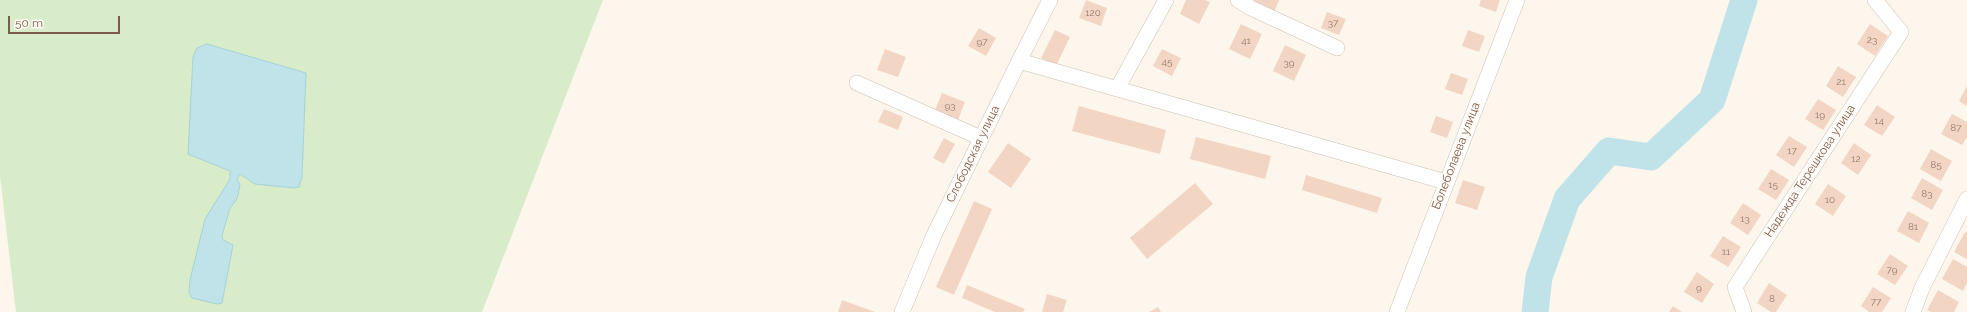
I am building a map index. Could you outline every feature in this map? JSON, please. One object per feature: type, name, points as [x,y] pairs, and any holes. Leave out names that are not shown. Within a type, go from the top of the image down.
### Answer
[{"type":"street","name":"Слободская улица","points":[[902,312],[934,235],[1018,61],[1050,0]]},
{"type":"street","points":[[1117,89],[1166,0]]},
{"type":"street","points":[[1238,0],[1337,48]]},
{"type":"street","name":"Болеболаева улица","points":[[1397,312],[1517,0]]},
{"type":"street","name":"Надежда Терешкова улица","points":[[1744,312],[1735,287],[1901,32],[1875,0]]},
{"type":"street","points":[[1018,61],[1446,182]]},
{"type":"street","points":[[857,83],[981,138]]},
{"type":"street","points":[[1913,312],[1922,288],[1967,199]]},
{"type":"green space","points":[[0,0],[603,0],[482,312],[16,312],[0,176]]},
{"type":"water","points":[[207,44],[306,73],[302,177],[299,187],[294,188],[255,184],[240,174],[237,179],[240,185],[237,199],[230,208],[222,236],[223,240],[233,245],[222,303],[217,304],[192,298],[189,293],[190,280],[205,219],[230,179],[230,171],[188,154],[193,57],[197,48]]},
{"type":"building","points":[[1086,0],[1107,8],[1101,26],[1079,18]]},
{"type":"building","points":[[1186,0],[1205,0],[1210,2],[1199,24],[1180,14]]},
{"type":"building","points":[[1248,0],[1279,0],[1274,12]]},
{"type":"building","points":[[1481,0],[1500,0],[1496,12],[1479,6]]},
{"type":"building","points":[[1327,12],[1346,19],[1339,35],[1321,28]]},
{"type":"building","points":[[1241,24],[1262,34],[1250,59],[1229,49]]},
{"type":"building","points":[[1870,24],[1888,36],[1875,56],[1857,44]]},
{"type":"building","points":[[979,28],[996,38],[986,56],[968,46]]},
{"type":"building","points":[[1055,30],[1070,37],[1056,66],[1041,58]]},
{"type":"building","points":[[1468,30],[1485,36],[1479,52],[1462,46]]},
{"type":"building","points":[[1285,45],[1306,55],[1294,81],[1273,71]]},
{"type":"building","points":[[885,49],[906,57],[898,77],[877,70]]},
{"type":"building","points":[[1162,49],[1181,58],[1172,76],[1153,66]]},
{"type":"building","points":[[1838,66],[1856,77],[1843,97],[1826,86]]},
{"type":"building","points":[[1451,73],[1468,79],[1462,95],[1445,89]]},
{"type":"building","points":[[1967,86],[1967,106],[1959,101]]},
{"type":"building","points":[[942,93],[965,102],[958,120],[935,110]]},
{"type":"building","points":[[1818,99],[1836,110],[1823,130],[1805,119]]},
{"type":"building","points":[[1877,105],[1895,117],[1882,136],[1864,125]]},
{"type":"building","points":[[1079,106],[1166,130],[1160,154],[1072,131]]},
{"type":"building","points":[[884,109],[903,117],[898,130],[878,122]]},
{"type":"building","points":[[1952,114],[1967,122],[1967,137],[1962,145],[1941,134]]},
{"type":"building","points":[[1436,116],[1453,122],[1447,138],[1430,132]]},
{"type":"building","points":[[1789,136],[1807,147],[1794,167],[1776,155]]},
{"type":"building","points":[[1196,137],[1271,156],[1265,179],[1190,159]]},
{"type":"building","points":[[944,138],[955,144],[944,164],[933,158]]},
{"type":"building","points":[[1008,143],[1031,159],[1011,188],[988,172]]},
{"type":"building","points":[[1854,143],[1871,155],[1858,175],[1841,163]]},
{"type":"building","points":[[1931,149],[1952,161],[1941,181],[1920,169]]},
{"type":"building","points":[[1771,169],[1789,180],[1776,200],[1758,189]]},
{"type":"building","points":[[1306,175],[1382,198],[1377,213],[1302,190]]},
{"type":"building","points":[[1922,178],[1943,190],[1932,210],[1911,198]]},
{"type":"building","points":[[1463,180],[1485,187],[1477,210],[1455,203]]},
{"type":"building","points":[[1195,183],[1213,204],[1147,259],[1130,238]]},
{"type":"building","points":[[1828,184],[1846,196],[1833,216],[1815,204]]},
{"type":"building","points":[[974,201],[992,209],[954,295],[936,287]]},
{"type":"building","points":[[1743,203],[1761,215],[1748,235],[1730,223]]},
{"type":"building","points":[[1908,211],[1929,223],[1919,243],[1897,231]]},
{"type":"building","points":[[1965,232],[1967,233],[1967,259],[1954,252]]},
{"type":"building","points":[[1723,236],[1741,247],[1728,267],[1710,256]]},
{"type":"building","points":[[1890,254],[1908,266],[1895,285],[1877,274]]},
{"type":"building","points":[[1953,259],[1967,267],[1967,283],[1963,291],[1942,279]]},
{"type":"building","points":[[1697,272],[1714,284],[1702,303],[1684,292]]},
{"type":"building","points":[[1769,283],[1787,295],[1776,312],[1771,312],[1757,303]]},
{"type":"building","points":[[967,285],[1025,309],[1023,312],[995,312],[962,298]]},
{"type":"building","points":[[1873,287],[1891,298],[1882,312],[1869,312],[1861,306]]},
{"type":"building","points":[[1938,290],[1959,302],[1954,312],[1931,312],[1927,310]]},
{"type":"building","points":[[1047,294],[1067,300],[1063,312],[1042,312]]},
{"type":"building","points":[[842,300],[875,312],[838,312]]},
{"type":"building","points":[[1673,306],[1682,312],[1669,312]]},
{"type":"building","points":[[1158,307],[1161,312],[1149,312]]},
{"type":"waterway","points":[[1535,312],[1539,277],[1567,199],[1609,151],[1651,157],[1712,100],[1744,0]]}]
